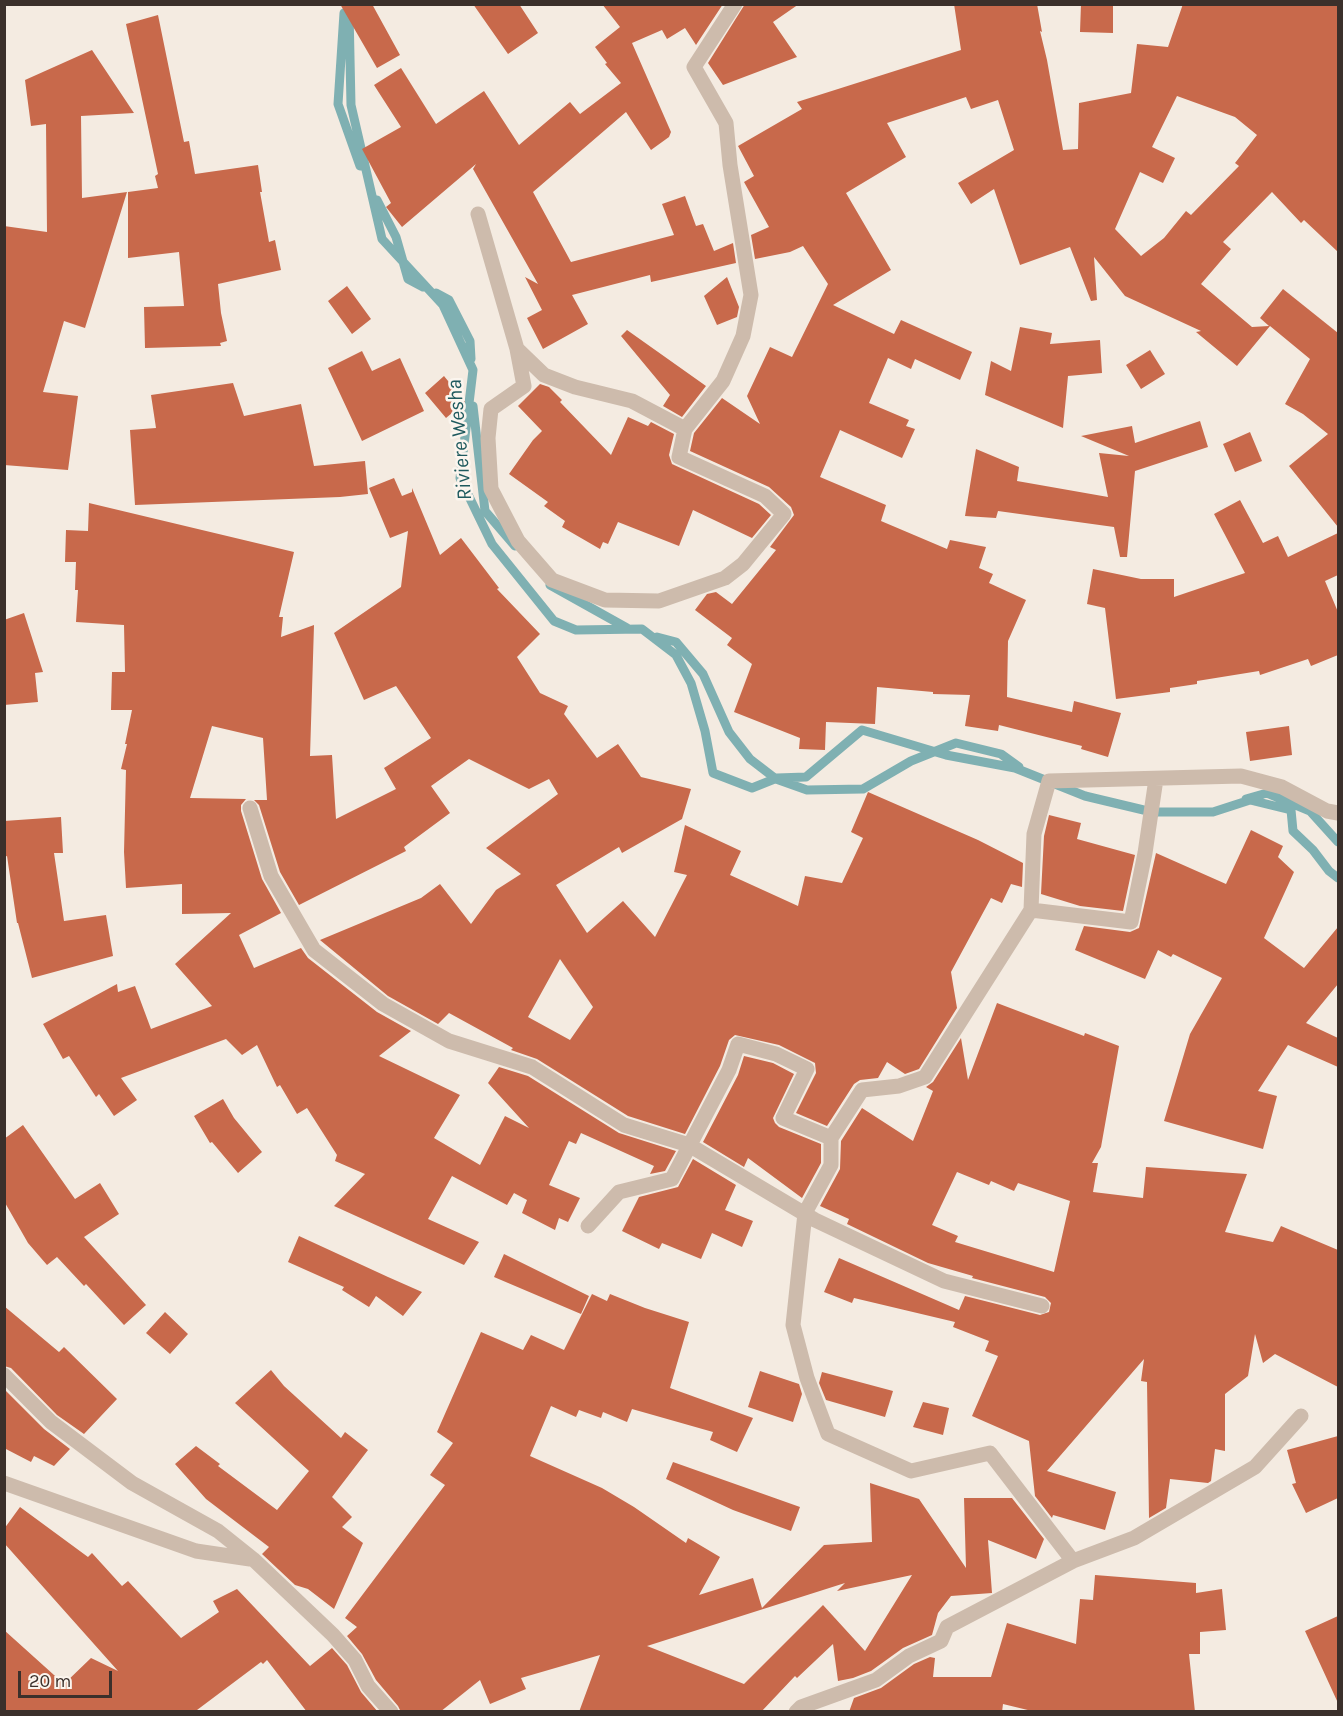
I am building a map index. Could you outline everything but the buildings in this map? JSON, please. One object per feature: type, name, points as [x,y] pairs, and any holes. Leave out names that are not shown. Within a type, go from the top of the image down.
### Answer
[{"type":"street","points":[[478,214],[517,349],[524,386],[491,409],[488,438],[491,489],[518,541],[552,580],[605,600],[659,601],[725,578],[743,564],[784,514],[765,496],[679,458],[685,429],[723,381],[743,336],[752,295],[730,165],[726,123],[694,67],[735,4]]},
{"type":"street","points":[[517,349],[544,375],[575,387],[632,401],[685,429]]},
{"type":"street","points":[[1073,1561],[990,1453],[911,1472],[828,1434],[807,1378],[794,1324],[805,1214],[831,1165],[831,1138],[862,1090],[899,1086],[926,1077],[1030,910],[1034,834],[1049,781],[1241,776],[1282,787],[1327,811],[1338,813]]},
{"type":"street","points":[[1030,910],[1131,922],[1145,853],[1155,779]]},
{"type":"street","points":[[250,808],[271,876],[315,950],[382,1004],[449,1041],[532,1067],[624,1125],[689,1145],[805,1214],[944,1281],[1042,1306]]},
{"type":"street","points":[[588,1226],[619,1192],[672,1179],[729,1070],[738,1044],[776,1054],[807,1069],[783,1118],[831,1138]]},
{"type":"street","points":[[4,1375],[51,1422],[132,1483],[218,1531],[253,1559],[333,1635],[354,1660],[368,1686],[391,1712]]},
{"type":"street","points":[[796,1712],[801,1707],[876,1680],[909,1656],[941,1641],[947,1627],[1073,1561],[1134,1538],[1255,1467],[1301,1416]]},
{"type":"street","points":[[4,1483],[196,1551],[253,1559]]},
{"type":"waterway","points":[[349,10],[351,105],[382,239],[443,305],[473,370],[460,478],[492,544],[554,621],[576,630],[642,629],[676,655],[691,683],[705,731],[713,773],[752,788],[777,778],[806,777],[862,730],[946,755],[1015,768],[1085,796],[1152,812],[1213,812],[1250,800],[1291,810],[1293,831],[1338,878]]},
{"type":"waterway","name":"Riviere Wesha","points":[[344,13],[338,104],[360,166]]},
{"type":"waterway","name":"Riviere Wesha","points":[[377,200],[396,237],[408,279],[423,287]]},
{"type":"waterway","name":"Riviere Wesha","points":[[436,293],[449,300],[470,341],[471,359]]},
{"type":"waterway","name":"Riviere Wesha","points":[[473,406],[485,511],[515,546]]},
{"type":"waterway","name":"Riviere Wesha","points":[[550,585],[627,628]]},
{"type":"waterway","name":"Riviere Wesha","points":[[657,637],[676,642],[703,674],[729,732],[750,759],[776,779],[807,790],[863,789],[911,761],[956,743],[1001,754],[1019,767]]},
{"type":"waterway","name":"Riviere Wesha","points":[[1246,799],[1267,793],[1310,811],[1338,842]]}]
